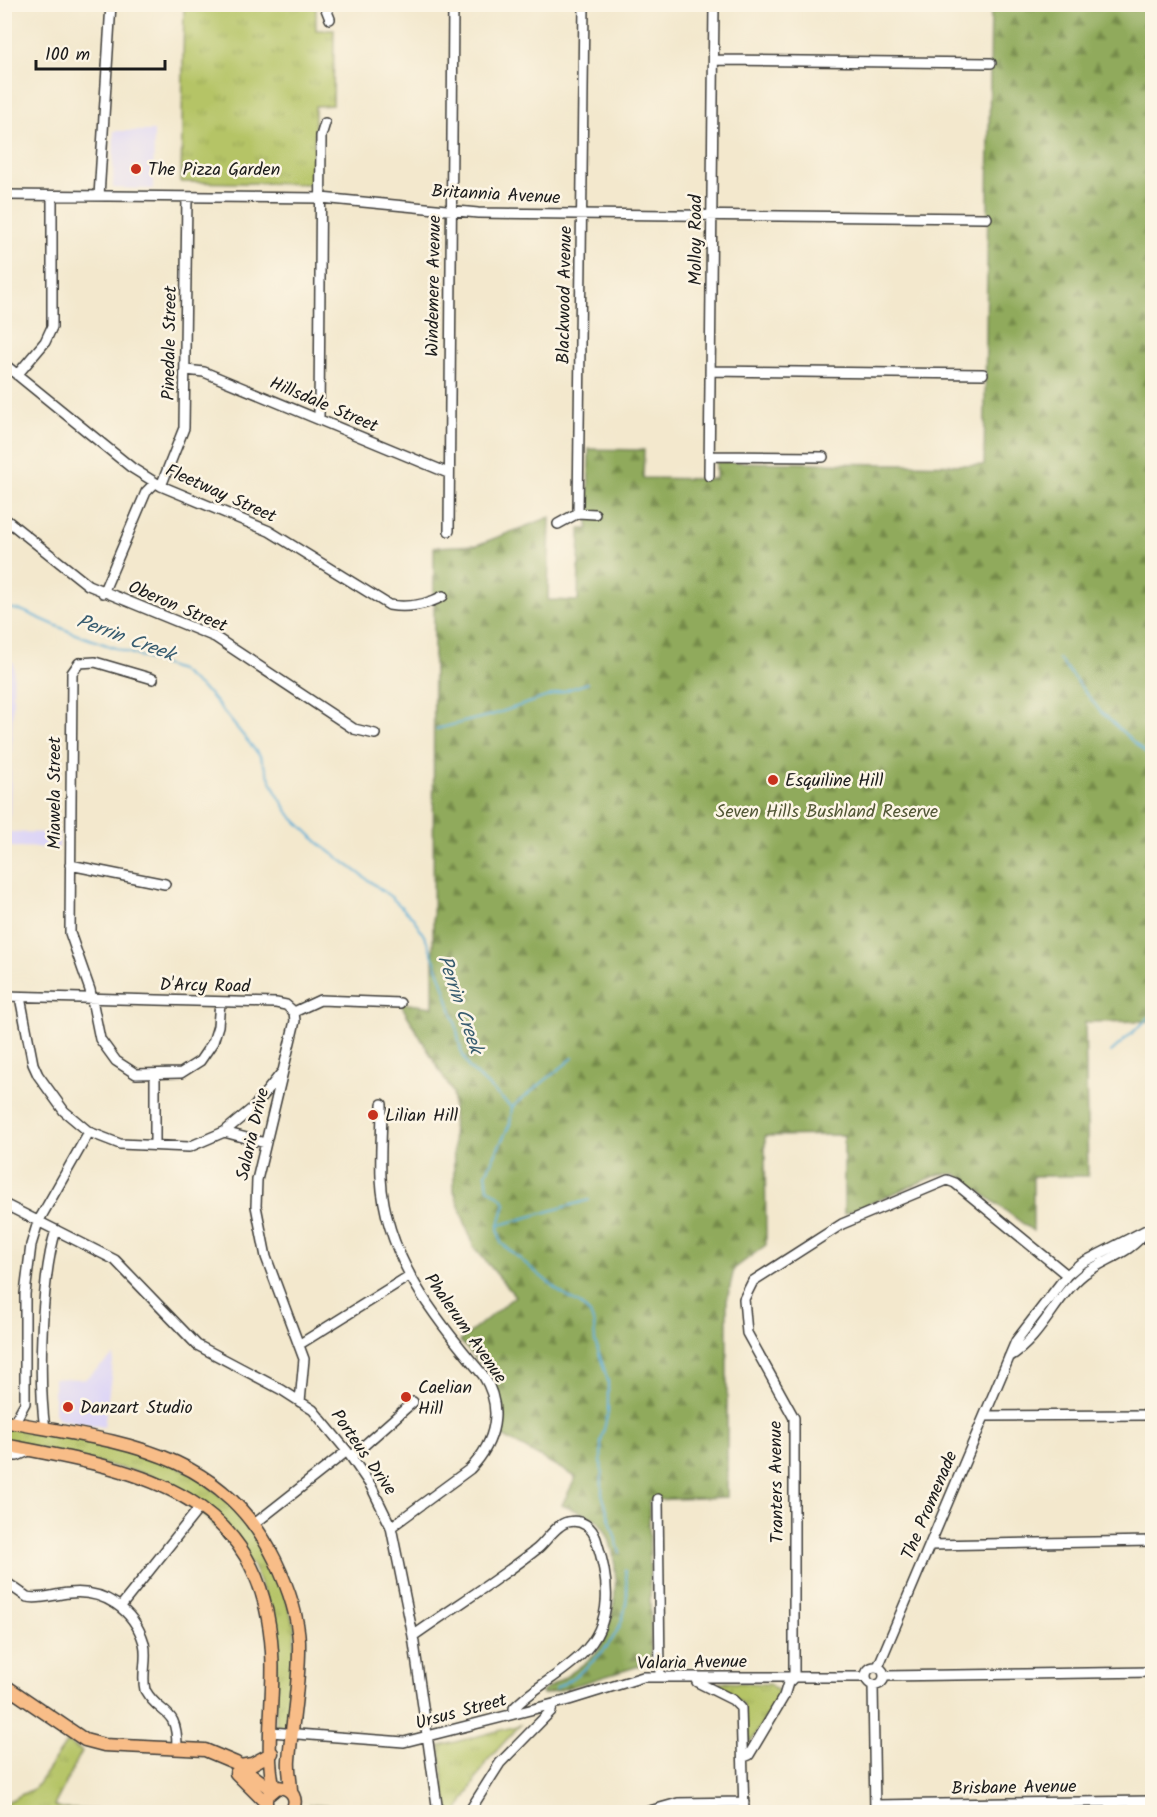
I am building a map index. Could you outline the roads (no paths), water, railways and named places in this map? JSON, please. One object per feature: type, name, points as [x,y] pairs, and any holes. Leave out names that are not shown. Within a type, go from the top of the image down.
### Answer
[{"type":"main road","points":[[9,1422],[140,1447],[173,1460],[226,1494],[253,1525],[280,1570],[297,1622],[299,1665],[289,1768],[292,1802]]},
{"type":"main road","points":[[4,1445],[132,1472],[172,1488],[217,1522],[241,1552],[263,1596],[273,1652],[271,1732],[273,1789],[267,1807]]},
{"type":"main road","points":[[4,1685],[85,1740],[104,1745],[205,1750],[240,1766],[273,1789],[283,1788],[292,1802],[305,1812]]},
{"type":"main road","points":[[240,1766],[252,1764],[272,1753]]},
{"type":"main road","points":[[226,1760],[267,1807]]},
{"type":"street","points":[[99,196],[111,4]]},
{"type":"street","points":[[324,4],[330,19]]},
{"type":"street","name":"Windemere Avenue","points":[[449,531],[453,4]]},
{"type":"street","name":"Blackwood Avenue","points":[[578,513],[584,4]]},
{"type":"street","name":"Molloy Road","points":[[709,476],[714,4]]},
{"type":"street","points":[[714,60],[991,63]]},
{"type":"street","points":[[319,419],[321,136],[325,123]]},
{"type":"street","name":"Britannia Avenue","points":[[4,195],[321,198],[451,210],[581,214],[987,218]]},
{"type":"street","points":[[17,375],[45,342],[52,327],[52,196]]},
{"type":"street","name":"Pinedale Street","points":[[103,593],[146,492],[158,484],[184,428],[187,197]]},
{"type":"street","name":"Fleetway Street","points":[[4,364],[132,468],[158,484],[269,531],[389,604],[400,607],[432,602],[443,596]]},
{"type":"street","name":"Hillsdale Street","points":[[186,370],[204,372],[448,473]]},
{"type":"street","points":[[710,371],[982,374]]},
{"type":"street","points":[[709,456],[823,457]]},
{"type":"street","points":[[558,524],[578,513],[595,514]]},
{"type":"street","name":"Oberon Street","points":[[4,518],[79,578],[103,593],[214,637],[354,729],[375,734]]},
{"type":"street","name":"Miawela Street","points":[[153,679],[95,662],[85,662],[74,668],[71,678],[70,933],[92,999],[100,1039],[116,1061],[136,1074],[155,1076]]},
{"type":"street","points":[[70,865],[165,884]]},
{"type":"street","name":"D'Arcy Road","points":[[4,996],[276,1003],[286,1005],[294,1012]]},
{"type":"street","points":[[20,997],[33,1064],[38,1075],[64,1111],[90,1132],[120,1144],[196,1146],[225,1132],[248,1114],[285,1069]]},
{"type":"street","points":[[294,1012],[320,1000],[400,1003]]},
{"type":"street","points":[[155,1145],[155,1076],[181,1073],[200,1061],[213,1042],[218,1026],[220,1002]]},
{"type":"street","name":"Salaria Drive","points":[[294,1012],[295,1021],[285,1069],[257,1180],[256,1206],[266,1257],[300,1344],[303,1359],[300,1402]]},
{"type":"street","name":"Phalerum Avenue","points":[[382,1104],[382,1190],[392,1234],[409,1276],[492,1389],[496,1421],[488,1446],[470,1469],[391,1527]]},
{"type":"street","points":[[9,1422],[24,1407],[25,1294],[31,1245],[38,1222],[90,1132]]},
{"type":"street","points":[[225,1132],[265,1143]]},
{"type":"street","name":"Tranters Avenue","points":[[744,1757],[749,1755],[784,1696],[788,1683],[794,1677],[794,1418],[747,1333],[744,1299],[753,1281],[842,1224],[947,1180],[955,1183],[1002,1219],[1067,1275]]},
{"type":"street","name":"Porteus Drive","points":[[4,1204],[104,1252],[124,1267],[197,1345],[300,1402],[325,1422],[349,1454],[379,1500],[391,1527],[413,1636],[438,1812]]},
{"type":"street","name":"The Promenade","points":[[878,1667],[1009,1357],[1024,1328],[1067,1275],[1091,1257],[1149,1228]]},
{"type":"street","name":"The Promenade","points":[[1009,1357],[1022,1349],[1074,1283],[1085,1273],[1138,1243],[1149,1228]]},
{"type":"street","points":[[45,1429],[43,1376],[45,1293],[56,1230]]},
{"type":"street","points":[[300,1344],[409,1276]]},
{"type":"street","points":[[253,1525],[349,1454],[412,1402]]},
{"type":"street","points":[[985,1416],[1152,1415]]},
{"type":"street","points":[[4,1456],[17,1456],[31,1450]]},
{"type":"street","points":[[658,1499],[660,1676]]},
{"type":"street","points":[[120,1606],[200,1508]]},
{"type":"street","points":[[413,1636],[538,1548],[568,1522],[587,1525],[593,1531],[606,1569],[608,1593],[605,1616],[595,1639],[581,1655],[529,1692],[514,1708],[513,1714]]},
{"type":"street","points":[[930,1545],[1152,1541]]},
{"type":"street","points":[[4,1581],[27,1598],[83,1592],[100,1595],[120,1606],[132,1620],[144,1644],[145,1690],[174,1719],[177,1730],[177,1747]]},
{"type":"street","points":[[875,1809],[873,1685],[866,1677],[869,1668],[878,1667],[885,1676]]},
{"type":"street","points":[[885,1676],[1152,1672]]},
{"type":"street","name":"Valaria Avenue","points":[[552,1705],[621,1682],[660,1676],[866,1677]]},
{"type":"street","points":[[873,1685],[881,1683],[885,1676]]},
{"type":"street","points":[[695,1677],[697,1682],[733,1700],[741,1708],[744,1812]]},
{"type":"street","points":[[469,1812],[500,1763],[551,1711],[552,1705]]},
{"type":"street","name":"Ursus Street","points":[[271,1732],[404,1742],[552,1705]]},
{"type":"street","points":[[646,1812],[678,1803],[744,1802]]},
{"type":"street","name":"Brisbane Avenue","points":[[875,1809],[1152,1802]]},
{"type":"waterway","name":"Perrin Creek","points":[[4,607],[23,611],[75,634],[179,670],[209,694],[260,756],[276,792],[290,815],[321,845],[391,897],[414,919],[427,941],[442,980],[456,1025],[461,1051],[469,1068],[512,1108],[510,1124],[486,1173],[488,1188],[503,1199],[505,1204],[498,1228],[501,1243],[561,1293],[581,1305],[590,1314],[594,1324],[595,1341],[608,1381],[608,1413],[601,1441],[602,1494],[620,1553]]},
{"type":"waterway","points":[[1059,659],[1101,712],[1152,759]]},
{"type":"waterway","points":[[436,729],[492,715],[588,683]]},
{"type":"waterway","points":[[1111,1052],[1152,1015]]},
{"type":"waterway","points":[[512,1107],[573,1058]]},
{"type":"waterway","points":[[500,1225],[589,1200]]},
{"type":"waterway","points":[[555,1689],[587,1667],[600,1654],[620,1625],[627,1590],[625,1570]]},
{"type":"place","name":"The Pizza Garden","points":[[136,169]]},
{"type":"place","name":"Esquiline Hill","points":[[773,780]]},
{"type":"place","name":"Lilian Hill","points":[[373,1115]]},
{"type":"place","name":"Caelian Hill","points":[[406,1397]]},
{"type":"place","name":"Danzart Studio","points":[[68,1407]]},
{"type":"park label","name":"Seven Hills Bushland Reserve","points":[[827,811]]}]
